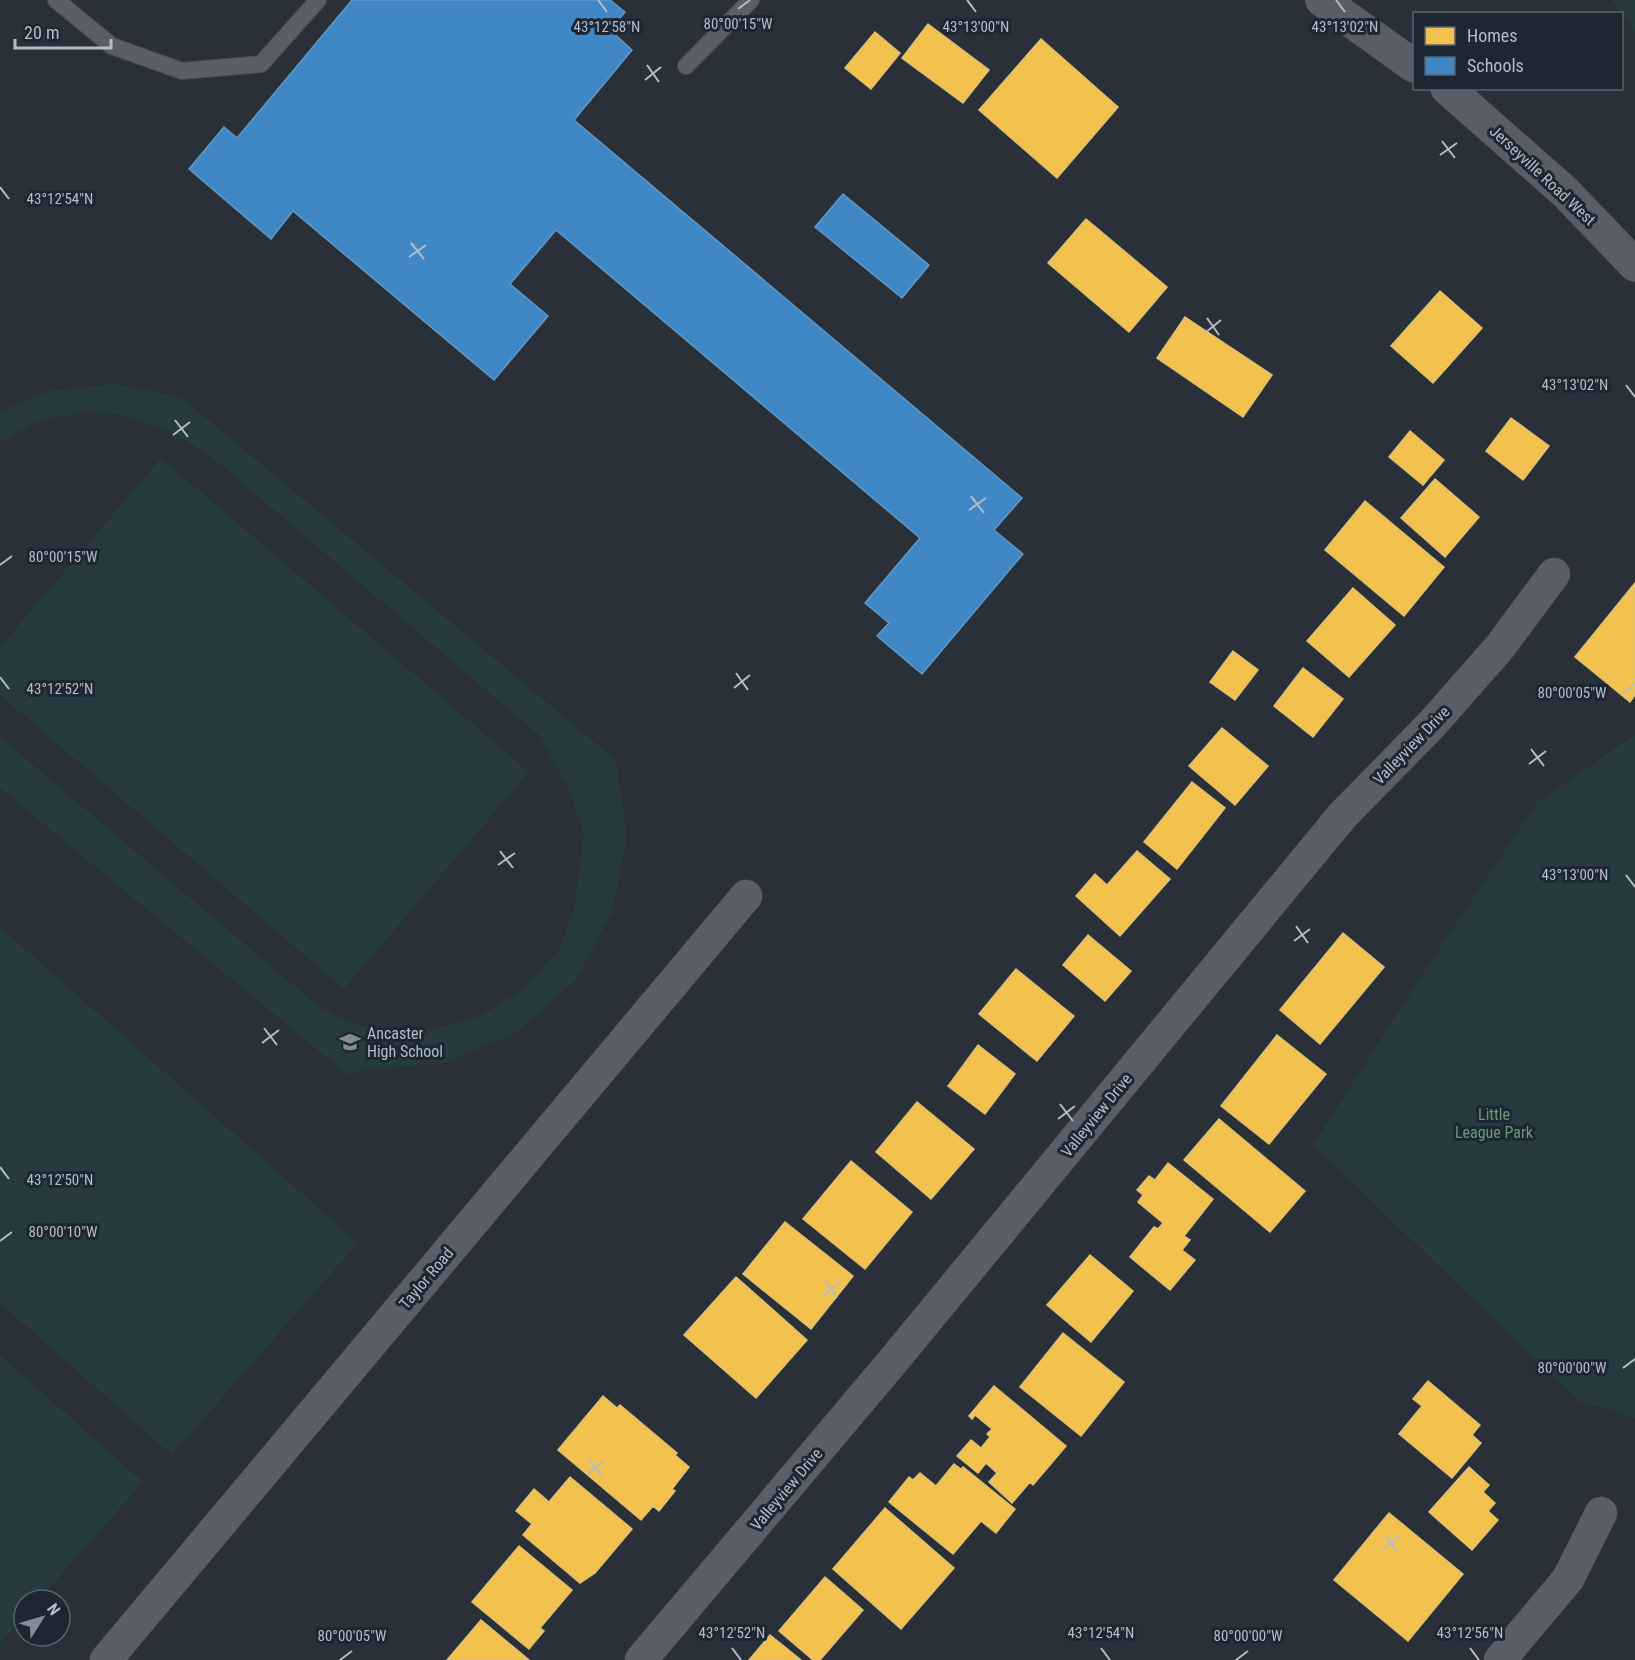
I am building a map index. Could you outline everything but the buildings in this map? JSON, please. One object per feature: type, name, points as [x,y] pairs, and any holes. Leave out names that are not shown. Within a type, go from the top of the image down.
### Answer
[{"type":"main road","points":[[1322,0],[1413,65]]},
{"type":"main road","name":"Jerseyville Road West","points":[[1449,90],[1565,192],[1635,265]]},
{"type":"street","name":"Valleyview Drive","points":[[641,1660],[886,1370],[1342,816],[1432,724],[1499,648],[1554,574]]},
{"type":"street","name":"Taylor Road","points":[[106,1660],[746,896]]},
{"type":"street","points":[[1500,1660],[1568,1579],[1601,1513]]},
{"type":"lane","points":[[56,0],[112,46],[182,71],[261,64],[318,0]]},
{"type":"lane","points":[[686,66],[751,0]]},
{"type":"green space","points":[[1612,0],[1635,0],[1635,32],[1623,12]]},
{"type":"green space","points":[[115,384],[181,397],[616,760],[627,837],[612,913],[575,981],[517,1032],[446,1063],[369,1069],[348,1075],[0,788],[0,737],[318,1006],[354,1024],[396,1033],[441,1027],[482,1015],[521,991],[558,951],[574,910],[584,834],[569,789],[539,735],[208,454],[166,429],[117,414],[83,412],[37,422],[0,442],[0,412],[49,391]]},
{"type":"green space","points":[[161,458],[529,772],[344,989],[0,695],[0,647]]},
{"type":"green space","name":"Little League Park","points":[[1635,735],[1635,1418],[1579,1401],[1313,1145],[1436,953],[1537,802]]},
{"type":"green space","points":[[0,927],[358,1243],[172,1455],[0,1303]]},
{"type":"green space","points":[[0,1355],[143,1482],[50,1588],[12,1588],[12,1630],[0,1644]]},
{"type":"place","name":"Ancaster High School","points":[[350,1042]]}]
